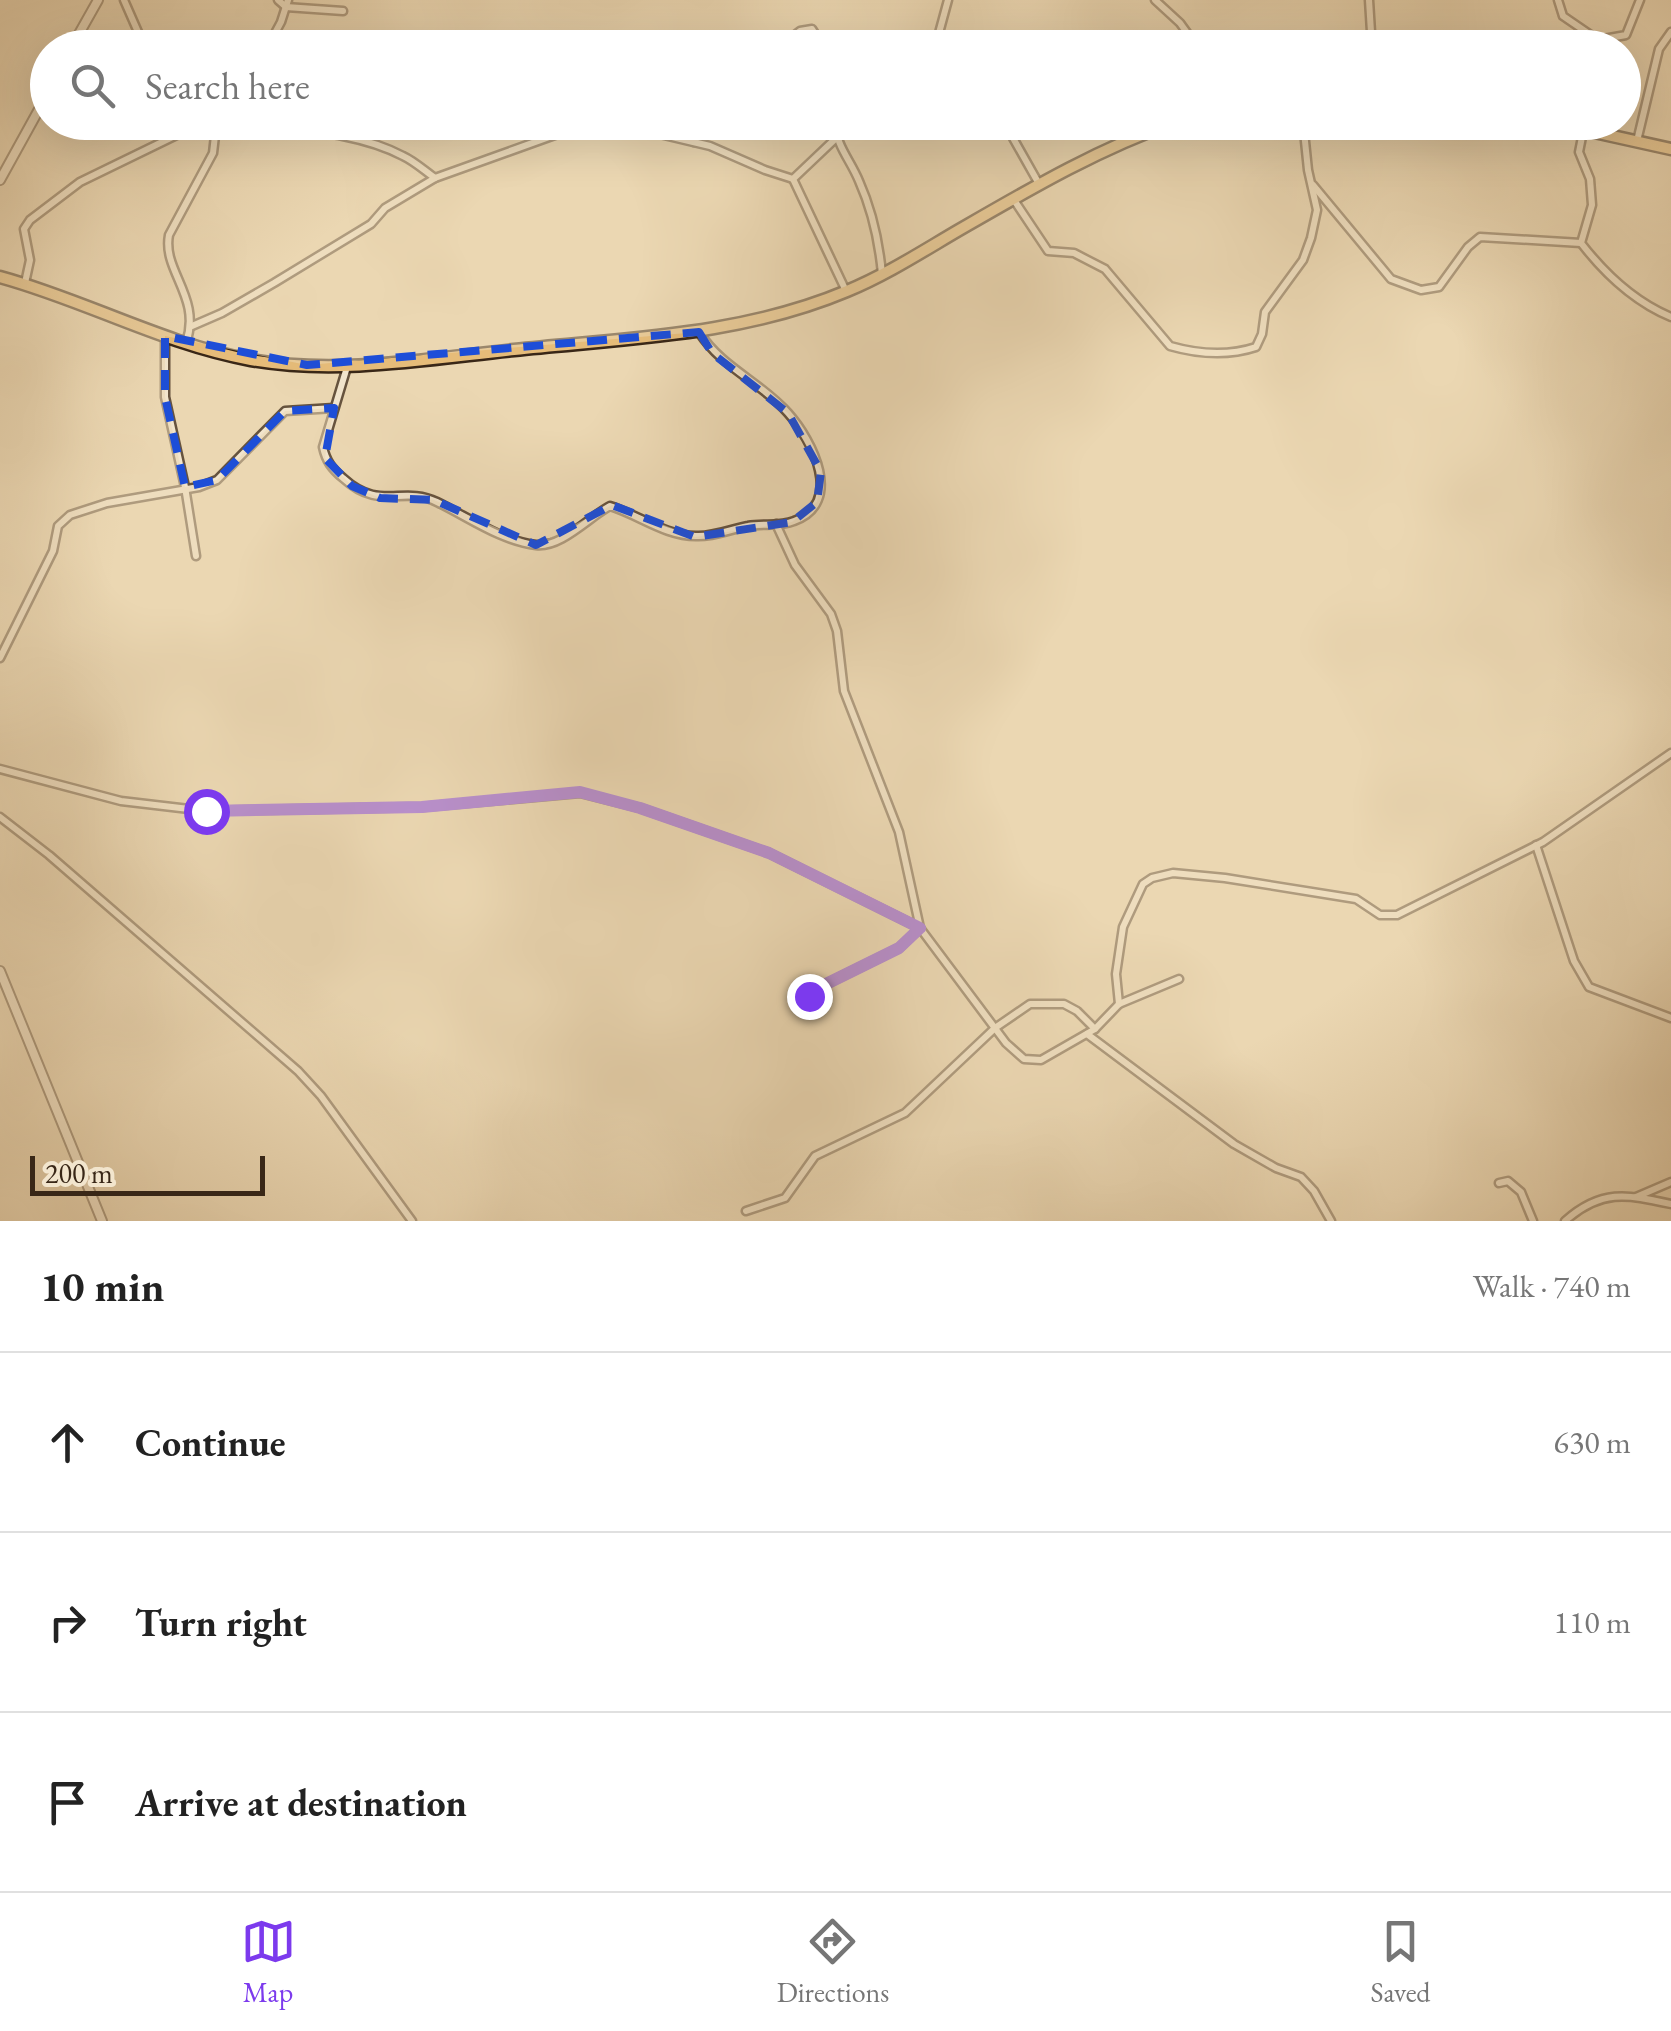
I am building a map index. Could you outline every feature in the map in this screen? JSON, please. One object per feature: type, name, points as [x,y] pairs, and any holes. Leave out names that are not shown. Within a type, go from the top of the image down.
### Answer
[{"type":"main road","points":[[0,278],[186,344],[254,360],[307,365],[396,362],[699,332],[744,324],[846,291],[1124,140]]},
{"type":"main road","points":[[1634,140],[1671,149]]},
{"type":"street","points":[[80,30],[98,0]]},
{"type":"street","points":[[124,0],[137,30]]},
{"type":"street","points":[[278,0],[343,11]]},
{"type":"street","points":[[940,30],[948,0]]},
{"type":"street","points":[[1155,0],[1185,30]]},
{"type":"street","points":[[1368,0],[1370,30]]},
{"type":"street","points":[[1558,0],[1563,16],[1580,30]]},
{"type":"street","points":[[1629,30],[1640,0]]},
{"type":"street","points":[[275,30],[287,4]]},
{"type":"street","points":[[1641,124],[1659,50],[1671,32]]},
{"type":"street","points":[[0,180],[30,126]]},
{"type":"street","points":[[25,284],[30,260],[24,229],[30,220],[80,182],[160,140]]},
{"type":"street","points":[[186,344],[192,326],[184,288],[167,247],[213,153],[215,140]]},
{"type":"street","points":[[353,140],[403,155],[435,178]]},
{"type":"street","points":[[192,326],[222,313],[372,224],[385,208],[435,178],[541,140]]},
{"type":"street","points":[[686,140],[793,178],[846,291]]},
{"type":"street","points":[[793,178],[836,140],[858,178],[871,212],[882,274]]},
{"type":"street","points":[[1014,140],[1039,184]]},
{"type":"street","points":[[1013,199],[1048,251],[1074,253],[1105,268],[1170,346],[1237,353],[1256,347],[1264,312],[1303,260],[1316,210],[1306,140]]},
{"type":"street","points":[[1581,244],[1592,205],[1590,179],[1579,152],[1582,140]]},
{"type":"street","points":[[1312,184],[1391,278],[1421,290],[1439,287],[1480,237],[1581,244],[1596,264],[1638,300],[1671,318]]},
{"type":"street","points":[[348,364],[323,447],[326,458],[366,495],[434,500],[455,513],[536,545],[563,537],[610,506],[664,530],[695,536],[792,522],[811,512],[822,488],[821,472],[788,414],[712,353],[699,332]]},
{"type":"street","points":[[165,336],[165,396],[196,556]]},
{"type":"street","points":[[0,658],[53,551],[58,526],[70,515],[106,503],[199,487],[217,480],[285,411],[334,408]]},
{"type":"street","points":[[776,524],[795,565],[831,614],[837,631],[844,691],[899,832],[920,928],[1019,1056],[1035,1062],[1091,1032],[1120,1004],[1179,978]]},
{"type":"street","points":[[1120,1004],[1116,974],[1123,927],[1143,884],[1152,878],[1173,873],[1244,881],[1356,899],[1380,915],[1398,915],[1536,845],[1671,752]]},
{"type":"street","points":[[0,769],[121,801],[206,811],[422,807],[580,792],[640,808],[769,853],[920,928]]},
{"type":"street","points":[[0,817],[49,854],[298,1071],[321,1096],[412,1221]]},
{"type":"street","points":[[1536,845],[1574,961],[1589,987],[1671,1018]]},
{"type":"street","points":[[809,996],[899,948],[920,928]]},
{"type":"street","points":[[0,971],[102,1221]]},
{"type":"street","points":[[746,1210],[785,1198],[815,1156],[905,1113],[996,1028],[1030,1004],[1051,1002],[1077,1011],[1091,1032],[1234,1144],[1301,1177],[1331,1221]]},
{"type":"street","points":[[1499,1183],[1508,1181],[1521,1192],[1533,1221]]},
{"type":"street","points":[[1633,1198],[1671,1182]]},
{"type":"street","points":[[1564,1221],[1596,1199],[1614,1194],[1671,1204]]},
{"type":"highlighted area","points":[[699,332],[712,353],[788,413],[821,472],[817,502],[792,522],[695,537],[612,505],[536,545],[434,500],[380,498],[352,486],[325,458],[334,408],[285,411],[217,480],[185,487],[165,397],[165,336],[307,365]]},
{"type":"route","points":[[206,811],[422,807],[580,792],[640,808],[769,853],[920,928],[899,948],[809,996]]}]
